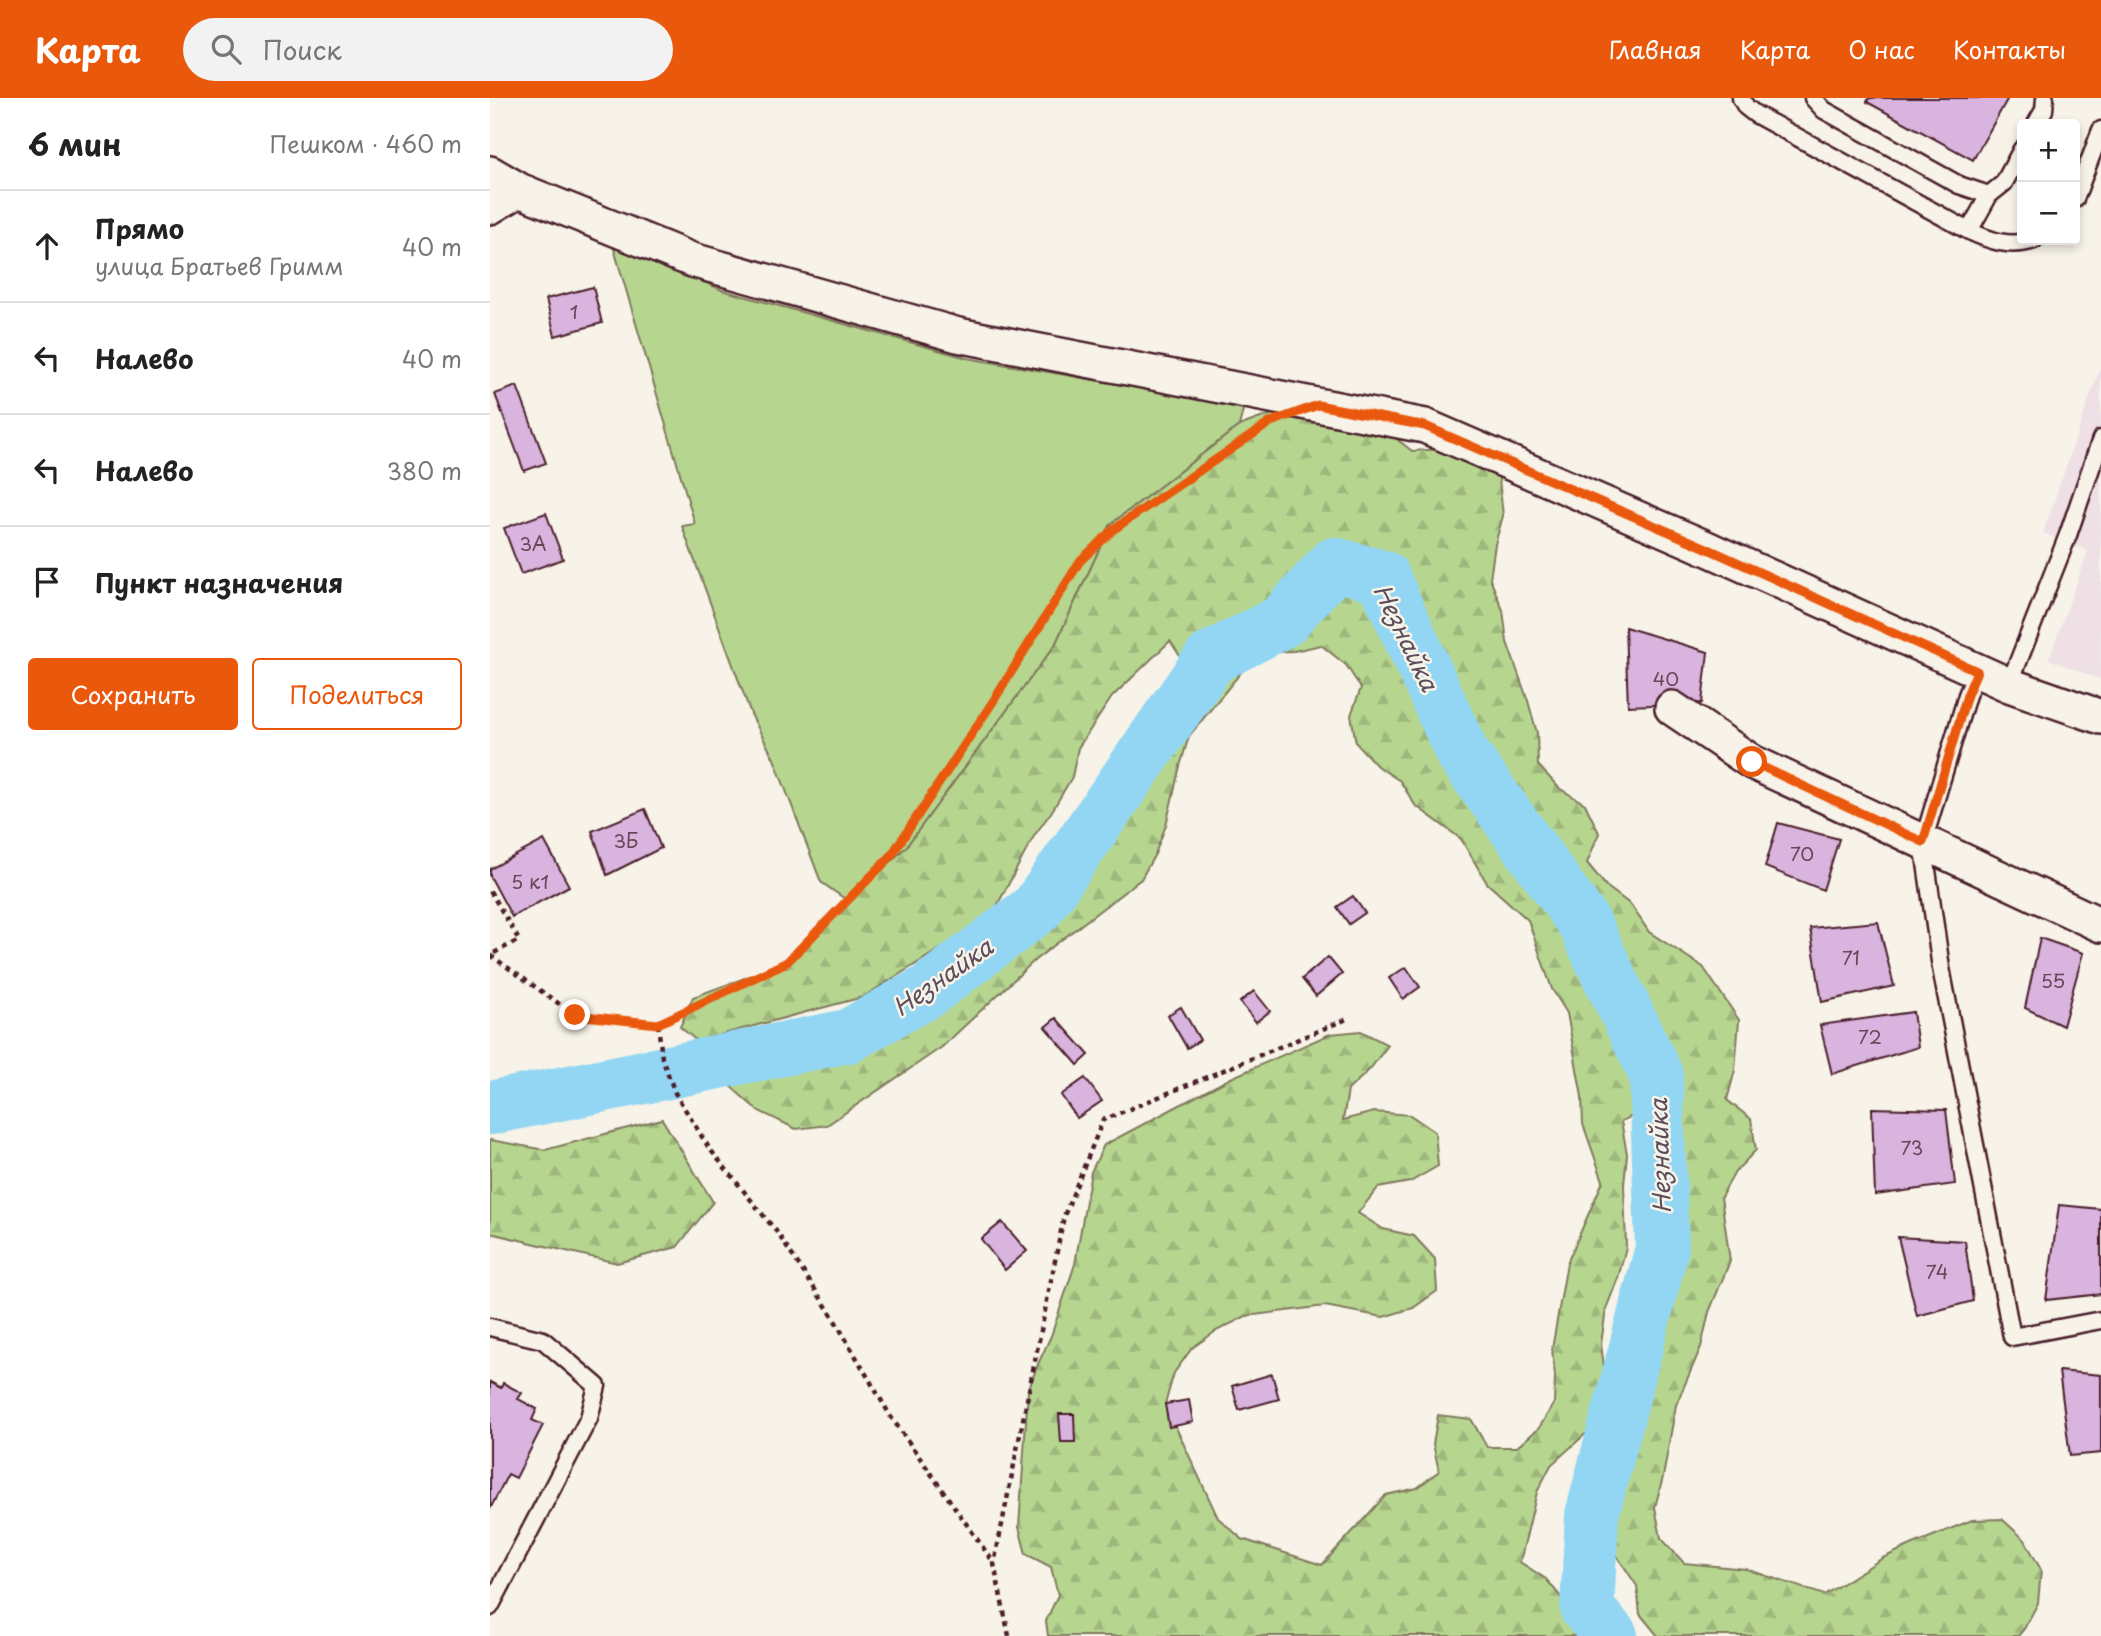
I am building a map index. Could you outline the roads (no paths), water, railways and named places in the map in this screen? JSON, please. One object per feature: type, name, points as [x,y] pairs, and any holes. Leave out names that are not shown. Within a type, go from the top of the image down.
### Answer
[{"type":"street","points":[[490,173],[519,190],[692,260],[958,335],[1425,426],[1704,547],[2009,685],[2101,717]]},
{"type":"street","points":[[490,207],[519,190]]},
{"type":"street","points":[[1672,708],[1752,762],[2101,925]]},
{"type":"lane","points":[[1741,98],[1746,107],[1755,114],[1969,231],[1992,242],[2017,243]]},
{"type":"lane","points":[[1813,98],[1824,110],[1959,185],[1989,195]]},
{"type":"lane","points":[[2038,119],[2045,98]]},
{"type":"lane","points":[[2080,186],[2101,130]]},
{"type":"lane","points":[[1969,231],[1989,195],[2004,183],[2017,158]]},
{"type":"lane","points":[[2009,685],[2068,535],[2101,439]]},
{"type":"lane","points":[[1977,671],[1967,695],[1923,842],[1941,968],[2012,1337],[2101,1320]]},
{"type":"lane","points":[[490,1326],[543,1340],[597,1386],[589,1418],[490,1607]]},
{"type":"waterway","name":"Незнайка","points":[[490,1108],[848,1036],[928,991],[1037,908],[1211,658],[1283,621],[1334,564],[1383,577],[1462,753],[1584,923],[1656,1075],[1662,1248],[1592,1515],[1587,1609],[1611,1636]]}]
